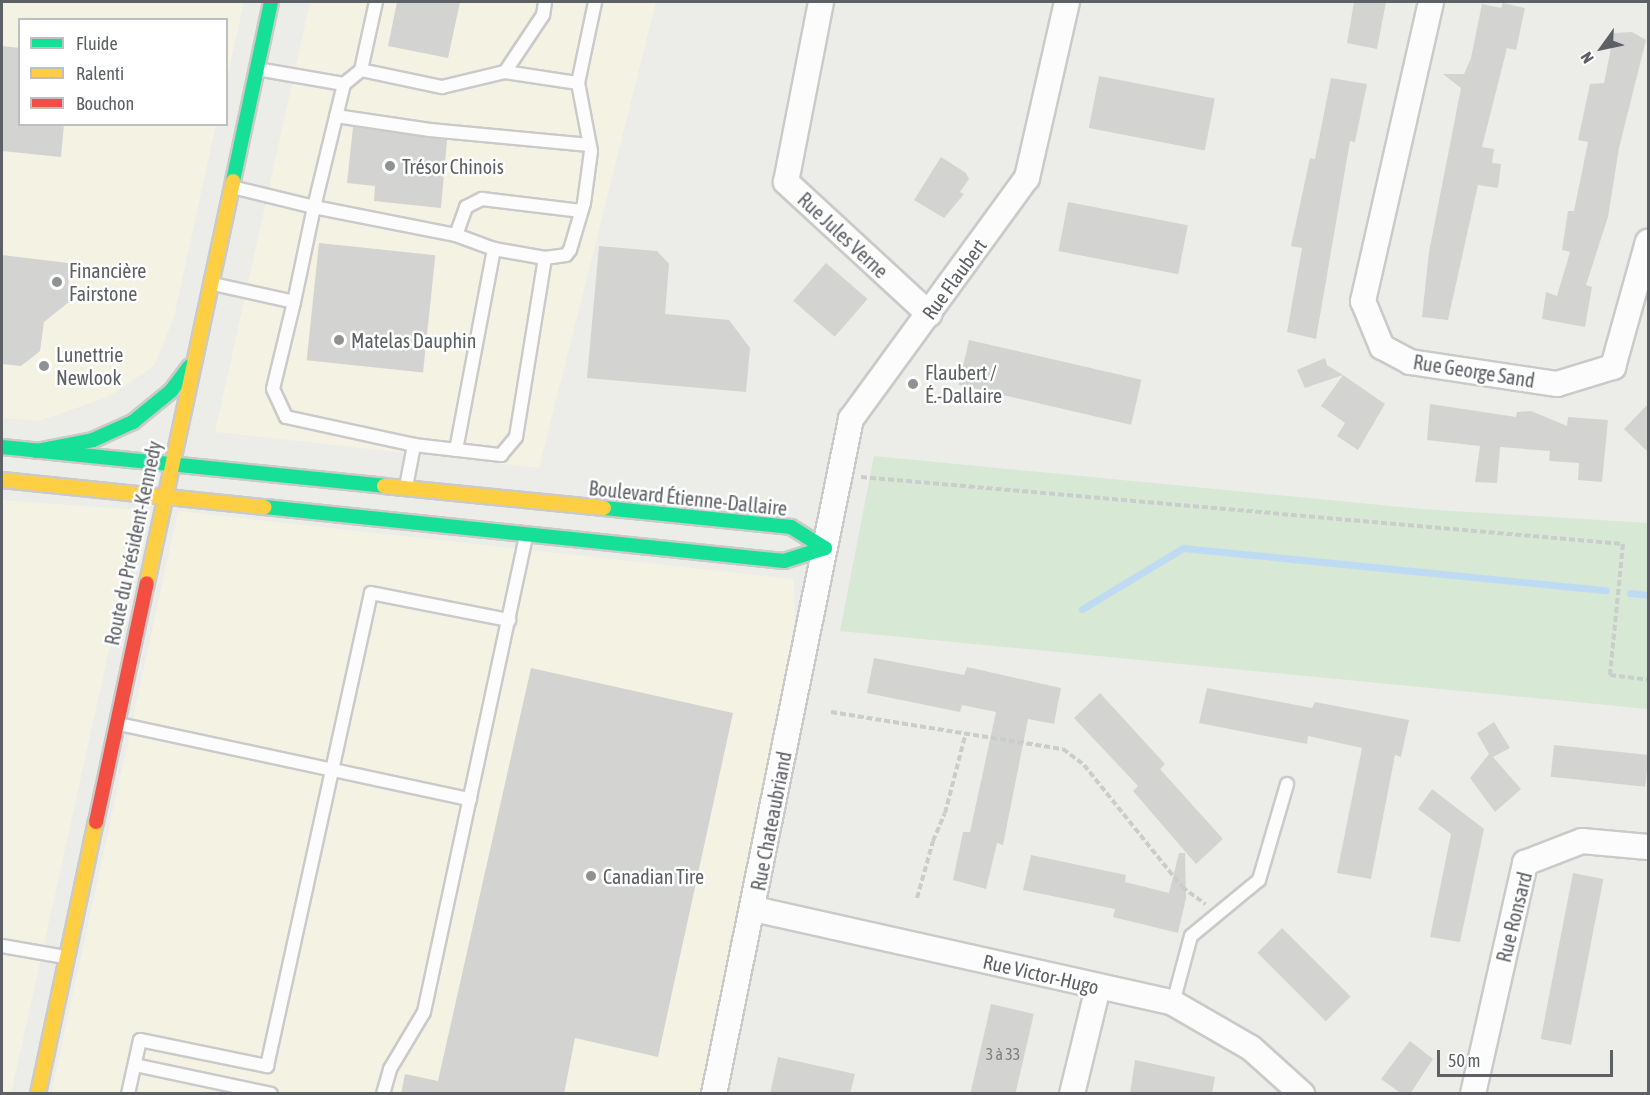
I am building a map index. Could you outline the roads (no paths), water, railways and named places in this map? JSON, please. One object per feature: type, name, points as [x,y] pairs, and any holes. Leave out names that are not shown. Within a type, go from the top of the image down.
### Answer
[{"type":"street","name":"Route du Président-Kennedy","points":[[38,1094],[170,463],[271,2]]},
{"type":"street","name":"Rue Jules Verne","points":[[821,2],[786,182],[929,315]]},
{"type":"street","name":"Rue Flaubert","points":[[825,548],[852,419],[1027,178],[1067,2]]},
{"type":"street","name":"Rue George Sand","points":[[1431,2],[1363,301],[1382,347],[1410,362],[1557,384],[1614,367],[1648,242]]},
{"type":"street","points":[[36,451],[93,440],[133,422],[171,392],[191,365]]},
{"type":"street","name":"Boulevard Étienne-Dallaire","points":[[2,447],[405,487],[531,517],[784,561],[825,548]]},
{"type":"street","name":"Boulevard Étienne-Dallaire","points":[[2,480],[163,496],[531,517],[790,527],[825,548]]},
{"type":"street","name":"Rue Chateaubriand","points":[[714,1094],[754,909],[825,548]]},
{"type":"street","name":"Rue Ronsard","points":[[1473,1094],[1525,863],[1582,841],[1648,847]]},
{"type":"street","name":"Rue Victor-Hugo","points":[[754,909],[1173,1003],[1251,1048],[1302,1094]]},
{"type":"street","points":[[1072,1094],[1098,987]]},
{"type":"lane","points":[[376,2],[360,70],[344,84],[273,389],[286,417],[414,445],[501,455],[516,437],[545,258]]},
{"type":"lane","points":[[505,72],[543,15],[545,2]]},
{"type":"lane","points":[[230,187],[314,207],[456,235],[494,249],[545,258],[566,255],[570,250],[581,211],[591,151],[578,83],[595,2]]},
{"type":"lane","points":[[256,69],[344,84]]},
{"type":"lane","points":[[360,70],[441,87],[505,72],[578,83]]},
{"type":"lane","points":[[336,116],[430,130],[589,145]]},
{"type":"lane","points":[[456,235],[466,207],[482,199],[581,211]]},
{"type":"lane","points":[[456,450],[494,249]]},
{"type":"lane","points":[[209,283],[294,302]]},
{"type":"lane","points":[[405,487],[414,445]]},
{"type":"lane","points":[[383,1094],[390,1069],[424,1012],[531,517]]},
{"type":"lane","points":[[128,1094],[140,1040],[267,1065],[371,593],[508,620]]},
{"type":"lane","points":[[116,723],[470,799]]},
{"type":"lane","points":[[1173,1003],[1191,936],[1259,880],[1287,784]]},
{"type":"lane","points":[[2,946],[67,958]]},
{"type":"lane","points":[[135,1065],[272,1094]]},
{"type":"waterway","points":[[1082,609],[1183,548],[1606,590]]},
{"type":"waterway","points":[[1630,593],[1648,595]]},
{"type":"place","name":"Trésor Chinois","points":[[390,166]]},
{"type":"place","name":"Financière Fairstone","points":[[57,282]]},
{"type":"place","name":"Matelas Dauphin","points":[[339,340]]},
{"type":"place","name":"Lunettrie Newlook","points":[[44,366]]},
{"type":"place","name":"Flaubert / É.-Dallaire","points":[[913,384]]},
{"type":"place","name":"Canadian Tire","points":[[591,876]]}]
